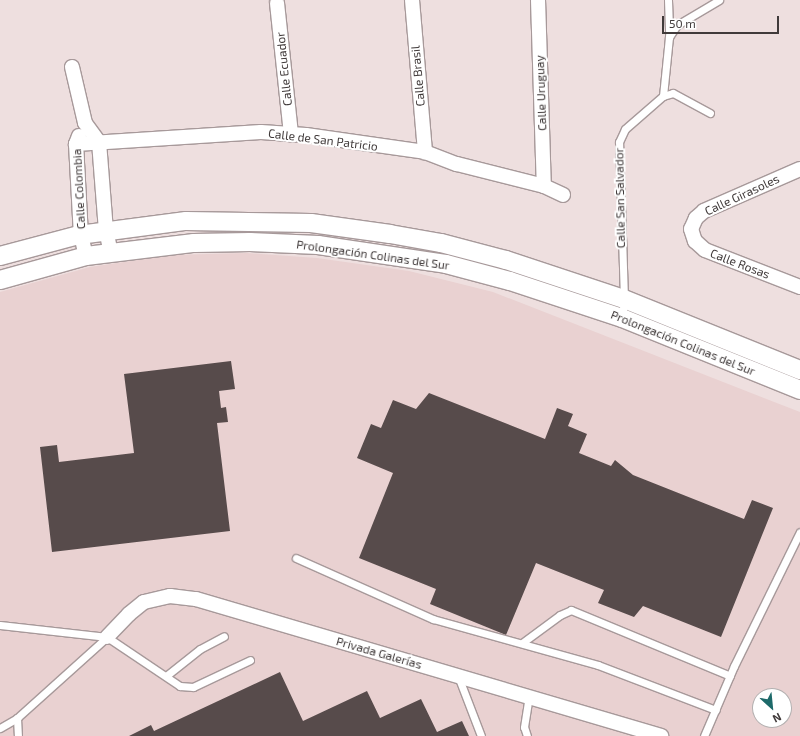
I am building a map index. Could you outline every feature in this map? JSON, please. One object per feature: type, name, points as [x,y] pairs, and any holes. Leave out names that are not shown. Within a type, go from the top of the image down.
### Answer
[{"type":"street","name":"Calle Brasil","points":[[412,0],[425,152]]},
{"type":"street","name":"Calle Uruguay","points":[[538,0],[544,186]]},
{"type":"street","name":"Calle Ecuador","points":[[277,3],[291,134]]},
{"type":"street","name":"Calle Colombia","points":[[72,67],[85,123],[100,142],[106,230],[111,253]]},
{"type":"street","name":"Calle Colombia","points":[[85,123],[76,144],[81,235],[86,256]]},
{"type":"street","name":"Calle de San Patricio","points":[[76,144],[206,134],[261,132],[291,134],[425,152],[457,164],[544,186],[563,196]]},
{"type":"street","name":"Calle Girasoles","points":[[691,229],[696,218],[704,211],[800,169]]},
{"type":"street","name":"Prolongación Colinas del Sur","points":[[0,256],[106,230],[186,221],[311,223],[441,243],[506,260],[624,299],[800,370]]},
{"type":"street","name":"Calle Rosas","points":[[691,229],[694,241],[705,250],[800,287]]},
{"type":"street","name":"Prolongación Colinas del Sur","points":[[0,280],[86,256],[194,243],[250,242],[318,245],[446,264],[510,281],[622,318],[800,390]]},
{"type":"street","name":"Privada Galerías","points":[[107,637],[129,614],[144,602],[170,596],[196,599],[661,736]]},
{"type":"lane","points":[[668,0],[669,38],[663,96],[673,93],[710,113]]},
{"type":"lane","points":[[669,38],[678,25],[719,0]]},
{"type":"lane","name":"Calle San Salvador","points":[[622,318],[624,299],[619,142],[626,129],[663,96]]},
{"type":"lane","points":[[704,736],[730,676],[800,532]]},
{"type":"lane","points":[[296,558],[433,619],[598,665],[716,710]]},
{"type":"lane","points":[[522,644],[560,615],[571,610],[730,676]]},
{"type":"lane","points":[[0,625],[107,637],[180,686],[193,687],[250,660]]},
{"type":"lane","points":[[166,676],[200,649],[224,636]]},
{"type":"lane","points":[[0,728],[17,718],[107,637]]},
{"type":"lane","points":[[458,676],[482,736]]},
{"type":"lane","points":[[527,736],[524,727],[530,697]]},
{"type":"lane","points":[[17,718],[18,736]]},
{"type":"shaded area","points":[[247,253],[317,258],[409,271],[493,292],[800,412],[800,736],[0,736],[0,292],[90,267],[171,255]]},
{"type":"building","points":[[231,361],[235,389],[219,391],[221,408],[226,407],[228,422],[217,423],[230,531],[52,552],[40,447],[57,445],[59,462],[134,453],[124,374]]},
{"type":"building","points":[[429,393],[545,439],[557,408],[573,414],[568,426],[587,434],[579,453],[611,466],[615,460],[633,475],[744,519],[752,500],[773,508],[721,637],[643,606],[634,617],[598,603],[604,590],[536,563],[506,635],[430,604],[436,589],[359,558],[393,473],[357,458],[371,424],[381,428],[393,400],[416,409]]},
{"type":"building","points":[[280,672],[303,721],[367,691],[380,718],[421,699],[437,732],[462,721],[469,736],[129,736],[151,725],[154,731]]}]
